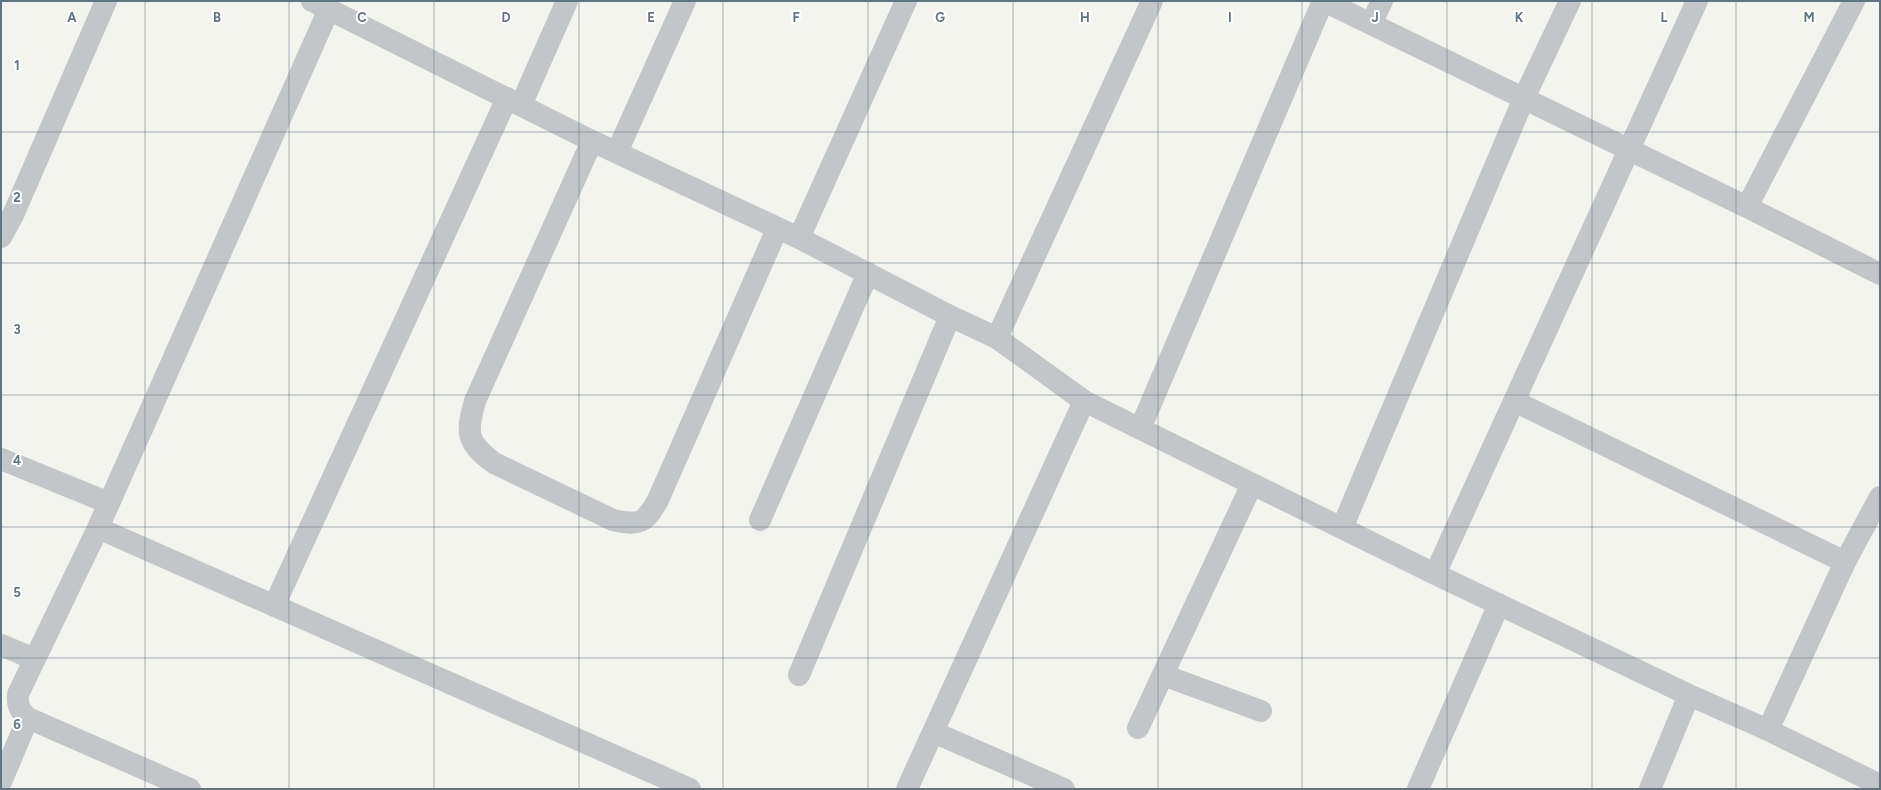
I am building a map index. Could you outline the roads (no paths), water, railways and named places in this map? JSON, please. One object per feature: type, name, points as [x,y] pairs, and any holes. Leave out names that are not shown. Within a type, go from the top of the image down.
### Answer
[{"type":"street","points":[[1,237],[13,215],[106,1]]},
{"type":"street","points":[[274,606],[514,101],[567,1]]},
{"type":"street","points":[[618,152],[685,1]]},
{"type":"street","points":[[799,238],[906,1]]},
{"type":"street","points":[[997,338],[1152,1]]},
{"type":"street","points":[[1140,429],[1324,1],[1748,207],[1880,274]]},
{"type":"street","points":[[1371,24],[1382,1]]},
{"type":"street","points":[[1342,528],[1524,98],[1570,1]]},
{"type":"street","points":[[1435,574],[1628,149],[1697,1]]},
{"type":"street","points":[[1748,207],[1854,1]]},
{"type":"street","points":[[190,789],[160,783],[28,718],[20,710],[17,702],[18,694],[109,503],[321,5],[592,141],[799,238],[950,316],[997,338],[1084,401],[1435,574],[1689,696],[1768,730],[1880,785]]},
{"type":"street","points":[[592,141],[475,401],[469,424],[472,443],[494,463],[613,520],[623,522],[640,522],[648,517],[658,500],[777,229]]},
{"type":"street","points":[[760,520],[868,274]]},
{"type":"street","points":[[799,675],[950,316]]},
{"type":"street","points":[[907,789],[1084,401]]},
{"type":"street","points":[[1514,401],[1845,562]]},
{"type":"street","points":[[1,459],[109,503]]},
{"type":"street","points":[[1138,728],[1252,484]]},
{"type":"street","points":[[1768,730],[1845,562],[1880,497]]},
{"type":"street","points":[[98,528],[690,789]]},
{"type":"street","points":[[1418,789],[1500,604]]},
{"type":"street","points":[[1,645],[34,659]]},
{"type":"street","points":[[1163,675],[1261,711]]},
{"type":"street","points":[[1650,789],[1689,696]]},
{"type":"street","points":[[1,782],[28,718]]},
{"type":"street","points":[[933,732],[1064,789]]}]
